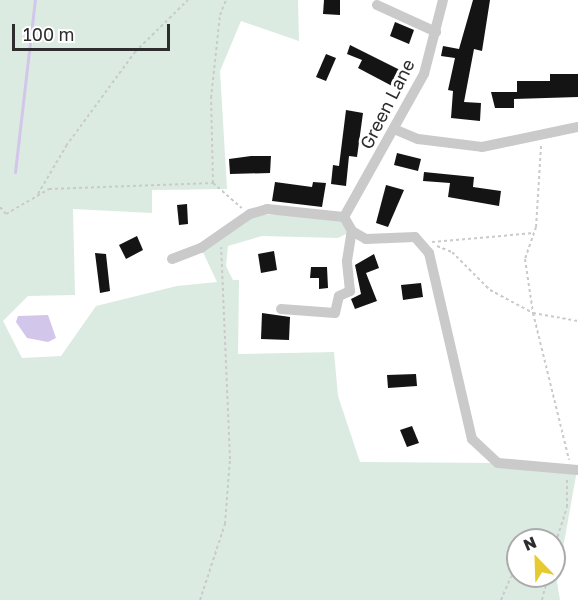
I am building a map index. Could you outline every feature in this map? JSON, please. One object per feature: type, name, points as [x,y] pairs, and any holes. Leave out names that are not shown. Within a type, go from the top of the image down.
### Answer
[{"type":"street","name":"Green Lane","points":[[345,217],[424,74],[443,0]]},
{"type":"street","points":[[377,5],[436,32]]},
{"type":"street","points":[[394,129],[418,139],[482,147],[504,146],[540,134],[578,128]]},
{"type":"street","points":[[172,259],[201,248],[250,214],[267,209],[345,217],[352,231],[366,239],[415,237],[429,253],[472,439],[498,463],[572,469]]},
{"type":"street","points":[[281,309],[335,313],[339,296],[350,291],[347,261],[352,231]]},
{"type":"path","points":[[38,195],[66,146],[135,52],[188,0]]},
{"type":"path","points":[[213,183],[211,98],[220,15],[226,0]]},
{"type":"path","points":[[540,134],[534,233],[525,259],[533,313],[572,469],[567,507],[561,528]]},
{"type":"path","points":[[0,215],[49,189],[213,183],[250,214]]},
{"type":"path","points":[[0,207],[6,213]]},
{"type":"path","points":[[534,233],[429,242],[452,252],[489,290],[533,313],[578,321]]},
{"type":"path","points":[[200,600],[225,524],[230,459],[225,281],[219,235]]},
{"type":"shaded area","points":[[0,0],[298,0],[299,41],[241,21],[220,71],[227,189],[152,190],[152,213],[73,209],[75,295],[28,296],[3,321],[22,358],[61,356],[96,306],[177,286],[217,282],[201,248],[250,214],[344,217],[352,231],[338,238],[262,236],[228,246],[226,266],[233,280],[239,280],[238,354],[334,352],[338,396],[360,462],[498,463],[577,470],[566,532],[566,528],[506,528],[506,588],[558,588],[560,600],[0,600]]},
{"type":"shaded area","points":[[48,315],[56,338],[48,342],[27,338],[16,322],[18,316]]},
{"type":"building","points":[[324,0],[340,0],[340,15],[323,14]]},
{"type":"building","points":[[473,0],[490,0],[482,51],[474,49],[464,102],[481,103],[480,121],[451,118],[453,91],[448,90],[455,58],[441,56],[443,46],[459,49]]},
{"type":"building","points":[[395,22],[414,30],[409,44],[390,36]]},
{"type":"building","points":[[350,45],[402,71],[394,87],[358,68],[362,60],[347,54]]},
{"type":"building","points":[[326,54],[336,58],[326,81],[316,77]]},
{"type":"building","points":[[550,74],[578,74],[578,97],[514,99],[514,108],[495,108],[491,92],[517,92],[517,81],[550,81]]},
{"type":"building","points":[[346,110],[363,113],[357,157],[349,156],[346,186],[331,184],[333,165],[339,166]]},
{"type":"building","points":[[397,153],[421,159],[418,171],[394,165]]},
{"type":"building","points":[[271,156],[270,173],[230,174],[229,159]]},
{"type":"building","points":[[424,172],[474,177],[473,187],[501,191],[499,206],[448,197],[450,183],[423,181]]},
{"type":"building","points":[[275,182],[312,187],[313,182],[326,183],[322,207],[272,201]]},
{"type":"building","points":[[386,185],[404,190],[388,227],[376,223]]},
{"type":"building","points":[[187,204],[188,224],[179,225],[177,205]]},
{"type":"building","points":[[137,236],[143,250],[126,259],[119,245]]},
{"type":"building","points":[[274,251],[277,270],[261,273],[258,254]]},
{"type":"building","points":[[95,253],[106,254],[110,291],[100,293]]},
{"type":"building","points":[[374,254],[379,268],[366,273],[377,301],[355,309],[351,299],[361,294],[355,265]]},
{"type":"building","points":[[311,267],[327,267],[328,288],[319,289],[319,278],[310,278]]},
{"type":"building","points":[[421,283],[423,297],[403,300],[401,285]]},
{"type":"building","points":[[262,313],[290,317],[289,340],[261,339]]},
{"type":"building","points":[[416,374],[417,386],[388,388],[387,375]]},
{"type":"building","points":[[412,426],[419,443],[407,447],[400,430]]},
{"type":"waterway","points":[[15,172],[35,0]]}]
